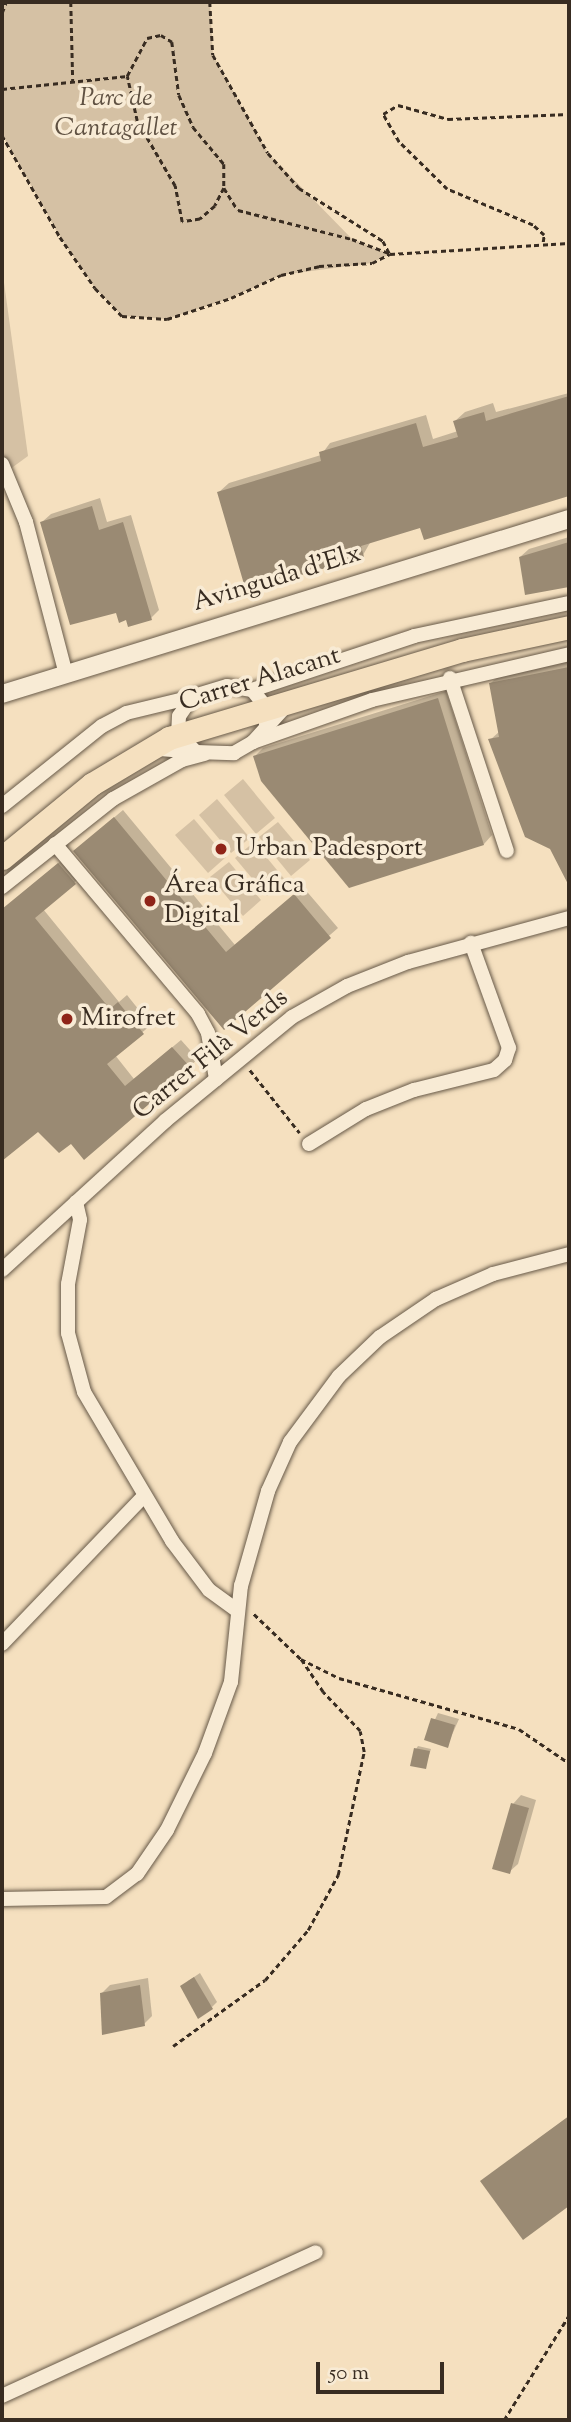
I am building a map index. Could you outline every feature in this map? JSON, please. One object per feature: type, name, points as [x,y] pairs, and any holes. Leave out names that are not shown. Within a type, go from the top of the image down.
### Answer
[{"type":"main road","name":"Carrer Alacant","points":[[2,858],[92,784],[179,725],[296,698],[462,650],[569,627]]},
{"type":"street","points":[[2,464],[29,532],[65,671]]},
{"type":"street","name":"Avinguda d'Elx","points":[[2,694],[65,671],[569,519]]},
{"type":"street","name":"Carrer Alacant","points":[[261,707],[414,636],[569,603]]},
{"type":"street","name":"Carrer Alacant","points":[[2,887],[122,794],[182,760],[200,753],[234,753],[254,742],[321,716],[450,678],[569,654]]},
{"type":"street","points":[[450,678],[507,851]]},
{"type":"street","points":[[2,806],[102,726],[126,713],[227,686],[261,707],[254,742]]},
{"type":"street","points":[[192,697],[179,725],[200,753]]},
{"type":"street","points":[[148,748],[200,753]]},
{"type":"street","points":[[55,844],[198,1014],[208,1033],[216,1079]]},
{"type":"street","name":"Carrer Filà Verds","points":[[2,1270],[216,1079],[292,1017],[347,986],[471,943],[569,918]]},
{"type":"street","points":[[309,1144],[366,1109],[414,1090],[494,1070],[505,1060],[509,1048],[471,943]]},
{"type":"street","points":[[76,1202],[80,1220],[67,1311],[72,1359],[93,1410],[143,1497],[196,1574],[220,1601],[237,1610]]},
{"type":"street","points":[[2,1899],[93,1900],[114,1893],[137,1874],[188,1791],[220,1714],[231,1682],[237,1610],[277,1469],[304,1420],[339,1376],[380,1337],[436,1299],[493,1274],[569,1254]]},
{"type":"street","points":[[2,1644],[143,1497]]},
{"type":"street","points":[[2,2396],[316,2252]]},
{"type":"path","points":[[2,13],[6,2]]},
{"type":"path","points":[[71,2],[72,82]]},
{"type":"path","points":[[210,2],[213,55],[268,153],[299,188],[383,241],[390,254]]},
{"type":"path","points":[[161,35],[172,42],[179,94],[192,127],[224,164],[224,188],[215,206],[200,219],[182,222],[175,186],[137,121],[127,76],[147,38],[161,35]]},
{"type":"path","points":[[2,89],[127,76]]},
{"type":"path","points":[[543,243],[544,235],[533,225],[441,184],[399,142],[383,114],[398,106],[448,119],[569,114]]},
{"type":"path","points":[[2,135],[60,237],[95,288],[122,316],[167,319],[231,299],[281,275],[318,266],[372,263],[390,254],[569,243]]},
{"type":"path","points":[[224,188],[238,210],[352,239],[390,254]]},
{"type":"path","points":[[255,1077],[309,1144]]},
{"type":"path","points":[[173,2046],[265,1980],[308,1930],[338,1875],[364,1752],[360,1731],[323,1692],[301,1659],[257,1614],[237,1610]]},
{"type":"path","points":[[301,1659],[339,1678],[519,1729],[569,1763]]},
{"type":"path","points":[[504,2420],[569,2315]]},
{"type":"green space","name":"Parc de Cantagallet","points":[[2,2],[210,2],[213,55],[268,153],[352,239],[390,254],[372,263],[281,275],[231,298],[167,319],[122,316],[95,288],[60,237],[2,134]]},
{"type":"green space","points":[[2,268],[28,456],[2,475]]},
{"type":"green space","points":[[243,779],[275,818],[256,834],[224,795]]},
{"type":"green space","points":[[217,799],[250,838],[231,853],[199,815]]},
{"type":"green space","points":[[194,819],[226,857],[208,873],[175,835]]},
{"type":"green space","points":[[278,822],[310,860],[291,876],[259,837]]},
{"type":"green space","points":[[254,842],[286,881],[267,896],[235,858]]},
{"type":"green space","points":[[229,862],[261,900],[243,916],[210,877]]},
{"type":"building","points":[[569,396],[569,496],[424,540],[420,528],[361,546],[364,557],[246,591],[217,492],[321,461],[319,452],[416,423],[423,447],[458,437],[453,421],[484,412],[486,421]]},
{"type":"building","points":[[92,506],[99,530],[123,522],[152,620],[128,627],[126,620],[119,623],[116,613],[70,625],[40,522]]},
{"type":"building","points":[[569,542],[569,587],[525,595],[519,557]]},
{"type":"building","points":[[569,667],[569,886],[550,849],[525,837],[488,739],[499,737],[489,683]]},
{"type":"building","points":[[438,698],[484,845],[349,888],[261,781],[253,756]]},
{"type":"building","points":[[114,817],[226,952],[294,894],[331,938],[224,1030],[73,851]]},
{"type":"building","name":"Mirofret","points":[[58,863],[76,884],[35,918],[110,1009],[118,1002],[144,1034],[107,1064],[125,1086],[172,1047],[191,1068],[84,1160],[71,1144],[59,1153],[38,1132],[2,1161],[2,909]]},
{"type":"building","points":[[431,1718],[455,1725],[448,1748],[424,1740]]},
{"type":"building","points":[[414,1748],[430,1751],[426,1769],[410,1766]]},
{"type":"building","points":[[511,1803],[529,1808],[510,1874],[492,1869]]},
{"type":"building","points":[[194,1977],[213,2009],[198,2019],[180,1986]]},
{"type":"building","points":[[140,1985],[145,2026],[102,2035],[100,1993]]},
{"type":"building","points":[[569,2116],[569,2206],[523,2240],[480,2181]]},
{"type":"place","name":"Urban Padesport","points":[[221,849]]},
{"type":"place","name":"Área Gráfica Digital","points":[[150,901]]},
{"type":"place","name":"Mirofret","points":[[67,1019]]}]
